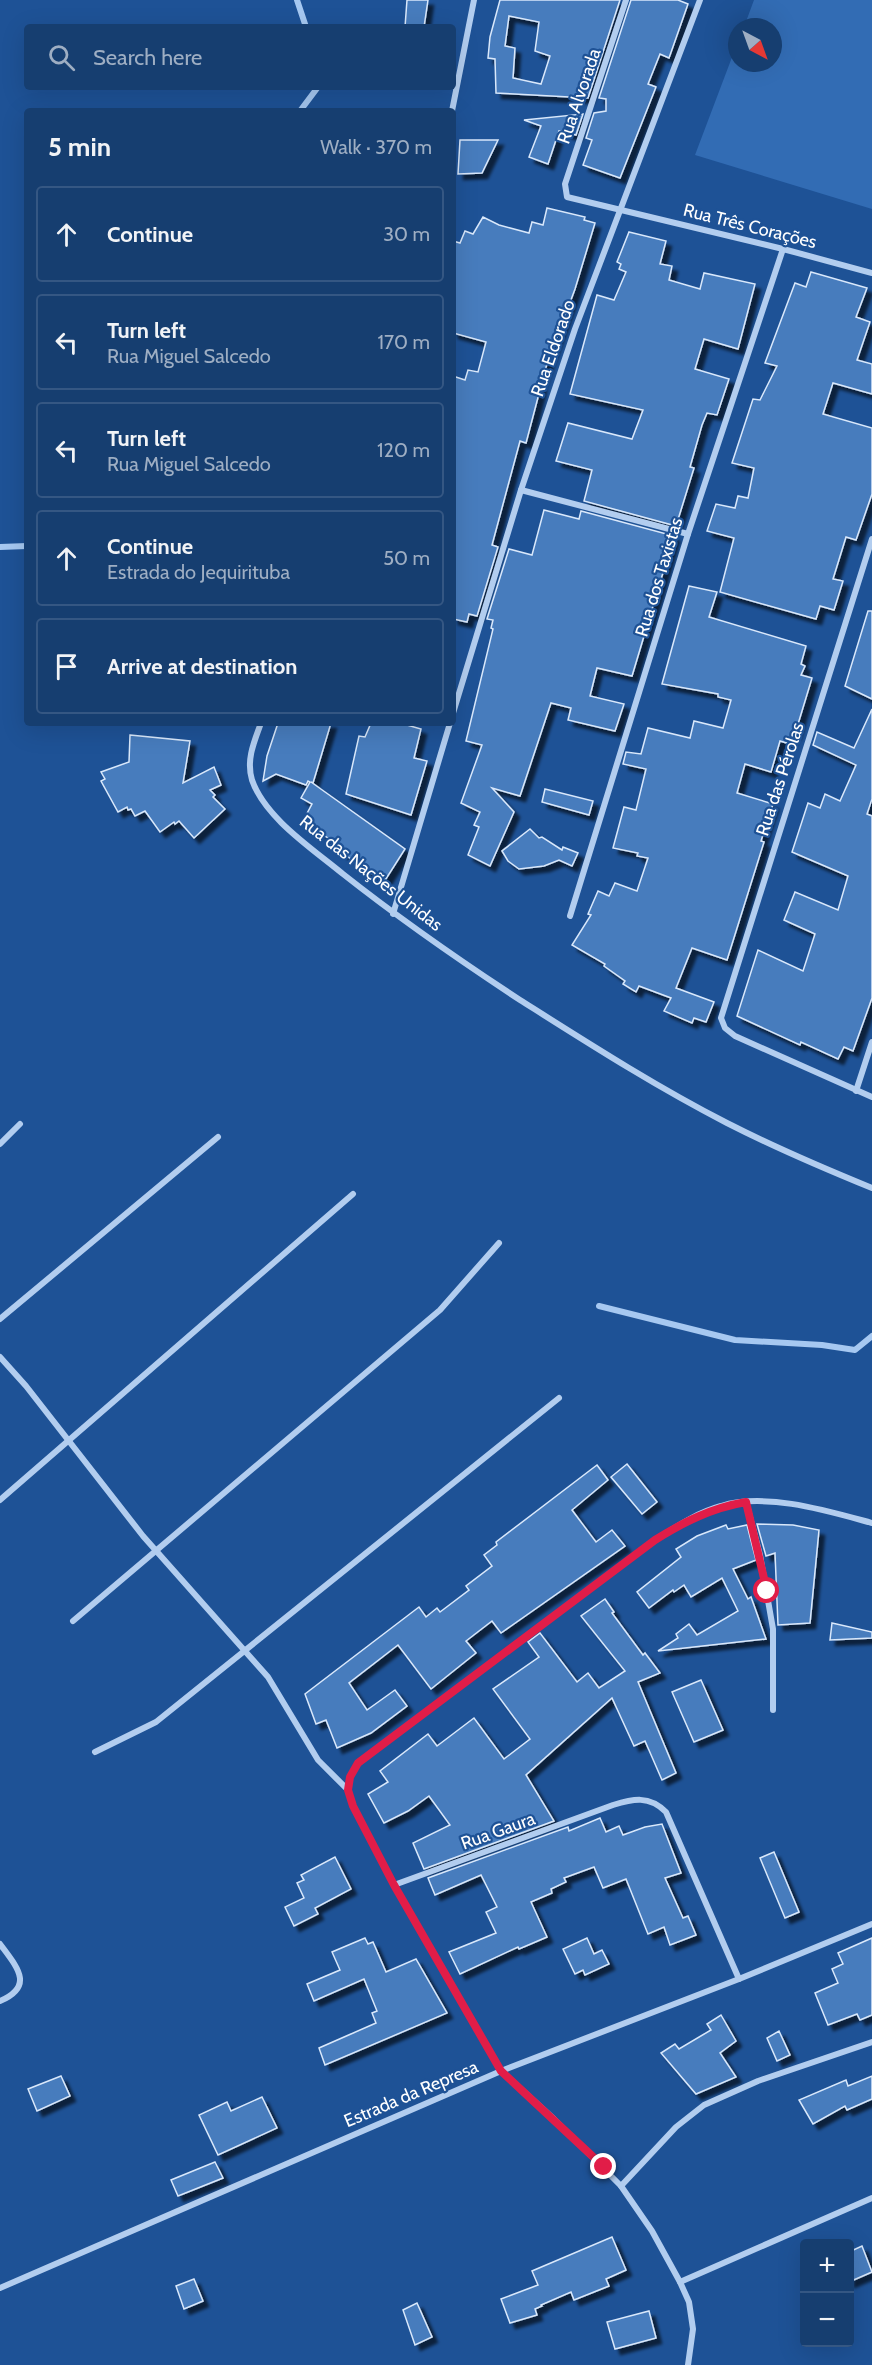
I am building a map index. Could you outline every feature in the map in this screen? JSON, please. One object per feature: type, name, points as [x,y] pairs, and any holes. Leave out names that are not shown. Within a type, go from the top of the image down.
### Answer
[{"type":"street","points":[[453,108],[474,0]]},
{"type":"street","name":"Rua Alvorada","points":[[570,199],[565,194],[565,184],[626,0]]},
{"type":"street","name":"Rua Eldorado","points":[[456,703],[521,490],[575,329],[700,0]]},
{"type":"street","name":"Rua Três Corações","points":[[570,199],[620,209],[872,273]]},
{"type":"street","name":"Rua dos Taxistas","points":[[570,916],[688,534],[783,249]]},
{"type":"street","points":[[521,490],[688,534]]},
{"type":"street","name":"Rua das Pérolas","points":[[856,1091],[735,1036],[722,1024],[723,1010],[872,539]]},
{"type":"street","name":"Rua das Nações Unidas","points":[[260,726],[249,765],[253,782],[268,807],[290,831],[393,914],[613,1059],[728,1124],[872,1188]]},
{"type":"street","points":[[393,914],[449,726]]},
{"type":"street","points":[[872,1042],[856,1091],[872,1097]]},
{"type":"street","points":[[0,1144],[20,1124]]},
{"type":"street","points":[[0,1320],[218,1137]]},
{"type":"street","points":[[0,1500],[353,1194]]},
{"type":"street","points":[[73,1621],[440,1310],[499,1243]]},
{"type":"street","points":[[0,1357],[156,1551],[268,1677],[318,1760],[348,1790]]},
{"type":"street","points":[[95,1752],[156,1722],[558,1398]]},
{"type":"street","points":[[688,2365],[693,2329],[688,2302],[680,2282],[652,2231],[621,2186],[554,2119],[501,2071],[394,1885],[353,1806],[348,1790],[350,1777],[358,1763],[655,1540],[690,1518],[721,1506],[746,1502],[809,1506],[872,1523]]},
{"type":"street","points":[[746,1502],[762,1564],[773,1629],[773,1710]]},
{"type":"street","name":"Rua Gaura","points":[[394,1885],[613,1805],[634,1799],[648,1799],[666,1812],[739,1979]]},
{"type":"street","name":"Estrada da Represa","points":[[0,2288],[501,2071],[739,1979],[872,1924]]},
{"type":"street","points":[[0,1944],[21,1977],[19,1989],[0,2001]]},
{"type":"street","points":[[621,2186],[676,2127],[704,2105],[758,2081],[872,2042]]},
{"type":"street","points":[[680,2282],[872,2198]]},
{"type":"shaded area","points":[[754,0],[872,0],[872,209],[695,155],[728,68],[728,72],[782,72],[782,18],[747,18]]},
{"type":"building","points":[[407,0],[428,0],[424,24],[405,24]]},
{"type":"building","points":[[500,0],[620,0],[588,98],[496,93],[495,59],[488,58],[490,37]],"holes":[[[509,16],[539,22],[535,51],[550,56],[541,84],[513,78],[515,48],[505,46]]]},
{"type":"building","points":[[631,0],[678,0],[688,4],[669,58],[660,54],[648,84],[656,87],[620,178],[583,165],[592,140],[586,138],[594,113],[606,111],[606,99],[599,98]]},
{"type":"building","points":[[583,114],[576,135],[559,131],[548,164],[529,157],[541,126],[524,120]]},
{"type":"building","points":[[460,140],[498,140],[482,173],[458,174]]},
{"type":"building","points":[[547,208],[585,217],[584,220],[595,223],[575,289],[539,386],[541,386],[526,443],[520,441],[492,545],[498,547],[477,616],[469,614],[467,622],[456,620],[456,377],[465,380],[468,370],[478,372],[486,342],[456,334],[456,242],[460,243],[465,231],[473,234],[483,217],[499,225],[529,233],[532,222],[543,225]]},
{"type":"building","points":[[629,232],[666,241],[660,264],[672,266],[669,280],[700,289],[704,273],[755,284],[738,349],[704,339],[695,369],[729,379],[717,415],[707,413],[702,425],[690,467],[694,468],[676,526],[584,501],[592,470],[556,461],[568,423],[632,439],[643,410],[570,394],[597,295],[614,300],[626,272],[619,269],[621,264],[617,262]]},
{"type":"building","points":[[811,272],[867,288],[856,317],[870,322],[857,360],[872,364],[872,394],[833,383],[823,414],[872,428],[872,494],[856,540],[846,537],[833,579],[843,581],[834,610],[820,606],[816,619],[720,592],[734,538],[707,531],[716,504],[735,508],[738,496],[748,498],[754,468],[732,463],[753,399],[760,400],[777,366],[765,363],[795,283],[806,287]]},
{"type":"building","points":[[544,510],[579,519],[581,511],[674,536],[632,676],[597,668],[590,696],[624,704],[615,731],[568,720],[571,708],[551,703],[520,796],[492,788],[514,812],[490,866],[468,855],[479,827],[474,825],[480,812],[461,803],[482,745],[466,741],[493,629],[491,628],[493,620],[487,619],[509,549],[532,555]]},
{"type":"building","points":[[689,586],[717,592],[709,617],[806,646],[801,664],[805,666],[801,675],[812,678],[795,734],[793,733],[790,744],[780,741],[771,772],[745,764],[737,793],[773,804],[761,841],[764,842],[727,960],[692,948],[676,988],[714,1002],[706,1022],[694,1018],[692,1023],[664,1011],[671,998],[639,986],[636,992],[623,984],[625,981],[604,966],[605,964],[572,945],[591,915],[588,914],[598,891],[609,896],[615,883],[637,891],[648,858],[637,856],[638,853],[613,848],[624,807],[636,810],[646,769],[623,764],[626,752],[641,754],[648,728],[690,738],[694,721],[723,728],[731,700],[718,697],[718,694],[662,684]]},
{"type":"building","points":[[868,611],[872,611],[872,699],[845,686]]},
{"type":"building","points":[[872,709],[872,799],[867,814],[872,816],[872,998],[853,1051],[844,1047],[838,1059],[801,1042],[800,1045],[737,1016],[758,950],[803,971],[815,934],[784,920],[795,892],[838,910],[848,876],[792,852],[808,803],[820,808],[825,794],[840,801],[856,765],[813,745],[817,732],[854,748]]},
{"type":"building","points":[[277,726],[330,726],[313,783],[311,782],[405,849],[384,882],[331,845],[334,842],[305,817],[312,804],[301,798],[310,782],[308,781],[306,785],[276,774],[263,781],[267,756]]},
{"type":"building","points":[[370,726],[410,726],[421,729],[414,758],[427,761],[411,815],[346,794],[359,736],[365,737]]},
{"type":"building","points":[[130,735],[190,741],[183,783],[214,767],[221,785],[210,790],[215,795],[213,797],[225,809],[194,838],[179,821],[160,832],[145,811],[135,816],[127,807],[118,812],[101,781],[105,779],[101,772],[129,762]]},
{"type":"building","points":[[545,789],[593,801],[589,815],[542,802]]},
{"type":"building","points":[[530,829],[539,838],[542,837],[562,850],[563,847],[578,853],[572,866],[559,860],[544,866],[519,869],[508,861],[502,851]]},
{"type":"building","points":[[627,1464],[657,1502],[642,1514],[611,1477]]},
{"type":"building","points":[[597,1465],[608,1480],[572,1510],[596,1542],[612,1530],[625,1546],[501,1633],[492,1621],[466,1641],[476,1653],[431,1689],[398,1645],[349,1683],[367,1710],[395,1690],[407,1706],[371,1733],[337,1748],[326,1720],[316,1724],[305,1694],[419,1607],[426,1617],[437,1608],[440,1612],[469,1590],[466,1586],[492,1566],[484,1555],[497,1545],[496,1542]]},
{"type":"building","points":[[757,1524],[793,1525],[819,1530],[810,1623],[778,1625],[775,1553],[766,1556]]},
{"type":"building","points":[[726,1525],[728,1529],[747,1525],[756,1560],[733,1569],[748,1599],[751,1597],[766,1639],[658,1651],[678,1638],[676,1634],[689,1624],[697,1635],[738,1611],[722,1578],[691,1597],[684,1585],[674,1592],[673,1590],[649,1608],[637,1592],[681,1557],[676,1549],[697,1536]]},
{"type":"building","points":[[605,1599],[614,1612],[612,1613],[643,1655],[645,1653],[660,1673],[638,1682],[676,1773],[662,1780],[645,1741],[634,1746],[612,1698],[526,1775],[554,1821],[424,1869],[413,1843],[450,1825],[429,1796],[408,1811],[384,1823],[368,1794],[388,1782],[380,1771],[428,1734],[437,1746],[474,1718],[504,1759],[530,1739],[493,1689],[539,1657],[528,1642],[540,1633],[577,1682],[588,1673],[599,1688],[625,1671],[581,1616]]},
{"type":"building","points":[[832,1623],[872,1632],[872,1638],[830,1640]]},
{"type":"building","points":[[701,1680],[723,1730],[694,1742],[672,1692]]},
{"type":"building","points":[[600,1818],[606,1832],[619,1826],[623,1835],[662,1824],[681,1873],[665,1878],[683,1918],[688,1916],[696,1935],[670,1945],[664,1927],[648,1934],[626,1879],[603,1888],[594,1867],[564,1878],[566,1882],[551,1889],[552,1893],[531,1902],[547,1937],[519,1949],[518,1947],[460,1974],[449,1952],[496,1933],[486,1912],[497,1907],[481,1875],[435,1895],[428,1878],[568,1827],[569,1831]]},
{"type":"building","points":[[774,1852],[799,1912],[785,1918],[760,1858]]},
{"type":"building","points":[[335,1857],[351,1889],[315,1908],[318,1914],[294,1926],[285,1907],[304,1898],[297,1883],[304,1880],[301,1875]]},
{"type":"building","points":[[365,1938],[368,1944],[373,1942],[386,1972],[416,1959],[447,2013],[325,2065],[319,2048],[376,2023],[372,2013],[377,2011],[364,1979],[314,2001],[307,1984],[340,1970],[332,1952]]},
{"type":"building","points":[[587,1938],[594,1954],[602,1950],[609,1964],[585,1975],[583,1970],[575,1974],[563,1949]]},
{"type":"building","points":[[872,1938],[872,2015],[860,2020],[857,2014],[828,2025],[815,1993],[838,1983],[832,1969],[843,1964],[838,1953]]},
{"type":"building","points":[[721,2015],[736,2041],[720,2053],[736,2077],[696,2094],[661,2053],[675,2044],[679,2049],[711,2030],[707,2024]]},
{"type":"building","points":[[779,2031],[790,2055],[777,2061],[767,2038]]},
{"type":"building","points":[[61,2076],[70,2096],[37,2111],[28,2089]]},
{"type":"building","points":[[872,2076],[872,2099],[847,2110],[845,2106],[813,2124],[799,2100],[846,2080],[848,2086]]},
{"type":"building","points":[[262,2097],[277,2128],[218,2155],[199,2115],[227,2102],[231,2111]]},
{"type":"building","points":[[215,2162],[223,2178],[178,2196],[171,2180]]},
{"type":"building","points":[[612,2237],[626,2270],[606,2279],[609,2286],[574,2300],[571,2292],[535,2309],[537,2315],[510,2323],[501,2299],[538,2285],[532,2271]]},
{"type":"building","points":[[862,2246],[872,2272],[854,2280],[854,2250]]},
{"type":"building","points":[[194,2279],[203,2301],[184,2309],[176,2286]]},
{"type":"building","points":[[417,2303],[432,2337],[415,2345],[403,2310]]},
{"type":"building","points":[[649,2311],[656,2338],[615,2349],[607,2322]]},
{"type":"waterway","points":[[297,0],[305,24]]},
{"type":"waterway","points":[[302,108],[316,90]]},
{"type":"waterway","points":[[0,547],[24,546]]},
{"type":"waterway","points":[[599,1306],[735,1340],[822,1345],[855,1350],[872,1336]]},
{"type":"route","points":[[604,2167],[501,2071],[394,1885],[353,1806],[348,1790],[350,1777],[358,1763],[655,1540],[690,1518],[721,1506],[746,1502],[767,1591]]}]
